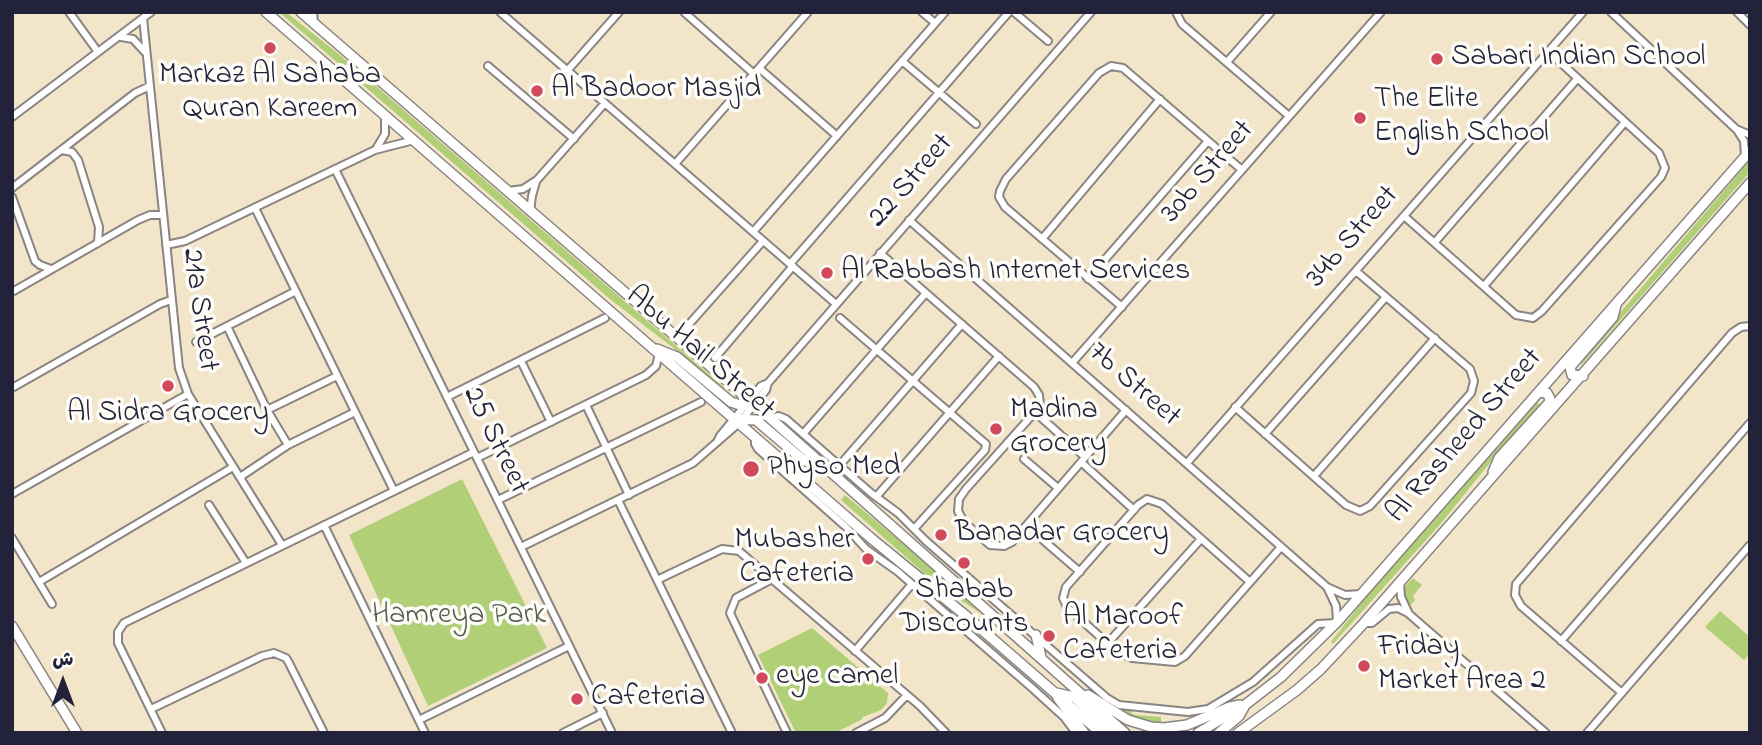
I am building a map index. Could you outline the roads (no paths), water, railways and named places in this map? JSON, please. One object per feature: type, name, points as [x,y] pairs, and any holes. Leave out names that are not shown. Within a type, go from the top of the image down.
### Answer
[{"type":"main road","name":"Abu Hail Street","points":[[266,12],[742,421],[872,539],[965,615],[1101,733]]},
{"type":"main road","name":"Abu Hail Street","points":[[301,12],[749,404],[769,418],[1125,733]]},
{"type":"main road","name":"Al Rasheed Street","points":[[1198,733],[1245,705],[1281,677],[1336,622],[1747,153]]},
{"type":"main road","name":"Al Rasheed Street","points":[[1238,733],[1297,690],[1364,624],[1749,183]]},
{"type":"main road","points":[[1583,376],[1572,374],[1570,367],[1613,317],[1616,303]]},
{"type":"main road","points":[[657,350],[677,356],[731,402],[749,404]]},
{"type":"main road","points":[[1492,477],[1499,458],[1549,402],[1549,395],[1539,392]]},
{"type":"main road","points":[[742,421],[760,424],[803,459],[820,463]]},
{"type":"main road","points":[[958,624],[965,615]]},
{"type":"main road","points":[[12,626],[77,733]]},
{"type":"main road","points":[[1036,635],[1041,657]]},
{"type":"main road","points":[[1056,693],[1062,706],[1084,733]]},
{"type":"main road","points":[[1056,693],[1074,698],[1113,733]]},
{"type":"main road","points":[[1081,693],[1095,698],[1128,720],[1164,728],[1188,725],[1230,707],[1245,705]]},
{"type":"main road","points":[[1219,733],[1239,716],[1245,705]]},
{"type":"main road","points":[[1248,733],[1255,721]]},
{"type":"street","points":[[69,12],[98,52]]},
{"type":"street","points":[[12,117],[151,12]]},
{"type":"street","points":[[313,12],[314,24]]},
{"type":"street","points":[[500,12],[836,304]]},
{"type":"street","points":[[508,20],[515,12]]},
{"type":"street","points":[[567,71],[619,12]]},
{"type":"street","points":[[684,12],[836,136]]},
{"type":"street","points":[[675,164],[808,12]]},
{"type":"street","points":[[922,12],[935,23]]},
{"type":"street","points":[[753,232],[945,12]]},
{"type":"street","points":[[715,358],[791,265],[1009,12]]},
{"type":"street","points":[[1014,12],[1048,41]]},
{"type":"street","name":"22 Street","points":[[521,547],[693,463],[717,442],[720,436],[742,421],[749,404],[766,390],[768,383],[1091,12]]},
{"type":"street","points":[[1177,12],[1182,24],[1289,116]]},
{"type":"street","points":[[1227,62],[1271,12]]},
{"type":"street","name":"30b Street","points":[[1072,363],[1381,12]]},
{"type":"street","name":"34b Street","points":[[1187,463],[1583,12]]},
{"type":"street","points":[[1611,12],[1736,129],[1744,141],[1747,153]]},
{"type":"street","points":[[1737,12],[1750,24]]},
{"type":"street","name":"21a Street","points":[[143,18],[177,354],[188,394],[282,545]]},
{"type":"street","points":[[119,37],[133,38],[144,48],[146,54]]},
{"type":"street","points":[[1404,216],[1517,315],[1532,317],[1542,311],[1661,177],[1665,168],[1659,153],[1548,51]]},
{"type":"street","points":[[902,61],[976,124]]},
{"type":"street","points":[[488,66],[574,139]]},
{"type":"street","points":[[1122,307],[1005,207],[999,197],[1006,179],[1099,72],[1111,66],[1123,68],[1242,170]]},
{"type":"street","points":[[1434,242],[1577,79]]},
{"type":"street","points":[[12,188],[135,93],[150,86]]},
{"type":"street","points":[[1042,239],[1160,99]]},
{"type":"street","points":[[507,191],[523,189],[537,180],[605,103]]},
{"type":"street","points":[[375,150],[385,134],[385,115]]},
{"type":"street","points":[[1483,286],[1625,122]]},
{"type":"street","points":[[1736,129],[1750,135]]},
{"type":"street","points":[[166,245],[180,243],[375,150],[414,140]]},
{"type":"street","points":[[1088,279],[1208,141]]},
{"type":"street","points":[[61,150],[72,152],[78,160],[99,227],[98,243]]},
{"type":"street","name":"25 Street","points":[[335,169],[612,733]]},
{"type":"street","points":[[530,212],[531,196],[537,180]]},
{"type":"street","points":[[12,197],[35,261],[52,269]]},
{"type":"street","points":[[255,208],[394,491]]},
{"type":"street","points":[[12,292],[144,217],[163,215]]},
{"type":"street","name":"7b Street","points":[[909,220],[1327,587],[1345,595],[1361,594]]},
{"type":"street","points":[[683,331],[763,241]]},
{"type":"street","points":[[880,253],[1037,391],[1040,405],[962,493],[958,505],[964,522],[990,545],[999,547],[1012,542],[1126,410]]},
{"type":"street","points":[[1235,407],[1350,508],[1360,510],[1370,506],[1471,393],[1474,381],[1470,369],[1356,271]]},
{"type":"street","points":[[195,342],[296,291]]},
{"type":"street","points":[[803,434],[926,293]]},
{"type":"street","points":[[1265,433],[1386,297]]},
{"type":"street","points":[[12,388],[171,300]]},
{"type":"street","points":[[447,397],[605,318]]},
{"type":"street","points":[[840,318],[985,442],[986,448],[914,529]]},
{"type":"street","points":[[839,466],[962,324]]},
{"type":"street","points":[[227,326],[267,410],[288,445]]},
{"type":"street","points":[[1622,693],[1521,606],[1515,595],[1518,579],[1732,333],[1741,327],[1750,326]]},
{"type":"street","points":[[1314,476],[1434,338]]},
{"type":"street","points":[[162,733],[121,648],[118,637],[124,623],[394,491],[551,422],[652,372],[656,366],[657,350]]},
{"type":"street","points":[[876,497],[999,356]]},
{"type":"street","points":[[521,361],[551,422]]},
{"type":"street","points":[[267,410],[338,376]]},
{"type":"street","points":[[12,494],[188,394]]},
{"type":"street","points":[[498,500],[701,402]]},
{"type":"street","points":[[586,405],[629,495]]},
{"type":"street","points":[[240,477],[288,445],[355,412]]},
{"type":"street","points":[[1035,412],[1134,510]]},
{"type":"street","points":[[769,418],[783,417],[1113,702],[1129,707],[1195,712],[1215,706],[1242,690],[1277,663],[1318,624],[1336,622],[1334,599],[1327,587]]},
{"type":"street","points":[[1561,641],[1750,423]]},
{"type":"street","points":[[755,435],[754,442],[758,449],[846,527],[866,549],[912,584],[1064,717],[1076,733]]},
{"type":"street","points":[[1024,459],[1058,488]]},
{"type":"street","points":[[39,582],[233,467]]},
{"type":"street","points":[[1250,582],[1162,504],[1152,499],[1142,502],[1134,510],[1063,592],[1064,603],[1116,652],[1132,658],[1171,662],[1185,656],[1281,547]]},
{"type":"street","points":[[618,500],[732,733]]},
{"type":"street","points":[[209,506],[246,563]]},
{"type":"street","points":[[324,525],[425,733]]},
{"type":"street","points":[[12,538],[52,604]]},
{"type":"street","points":[[1107,644],[1201,539]]},
{"type":"street","points":[[1043,540],[1080,572]]},
{"type":"street","points":[[1587,733],[1750,545]]},
{"type":"street","points":[[657,580],[717,551],[728,548],[744,554],[907,695],[946,733]]},
{"type":"street","points":[[772,579],[737,598],[730,612],[787,733]]},
{"type":"street","points":[[1400,581],[1401,597],[1409,614]]},
{"type":"street","points":[[855,651],[912,584]]},
{"type":"street","points":[[1364,624],[1372,623],[1389,609],[1398,608],[1409,614],[1546,733]]},
{"type":"street","points":[[419,720],[569,646]]},
{"type":"street","points":[[151,709],[262,656],[274,653],[289,663],[324,733]]},
{"type":"street","points":[[856,733],[885,718],[907,695]]},
{"type":"street","points":[[563,733],[603,713]]},
{"type":"place","name":"Markaz Al Sahaba Quran Kareem","points":[[270,48]]},
{"type":"place","name":"Sabari Indian School","points":[[1437,59]]},
{"type":"place","name":"Al Badoor Masjid","points":[[537,91]]},
{"type":"place","name":"The Elite English School","points":[[1360,118]]},
{"type":"place","name":"Al Rabbash Internet Services","points":[[827,273]]},
{"type":"place","name":"Al Sidra Grocery","points":[[168,386]]},
{"type":"place","name":"Madina Grocery","points":[[996,429]]},
{"type":"place","name":"Physo Med","points":[[751,469]]},
{"type":"place","name":"Banadar Grocery","points":[[941,535]]},
{"type":"place","name":"Mubasher Cafeteria","points":[[868,559]]},
{"type":"place","name":"Shabab Discounts","points":[[964,563]]},
{"type":"place","name":"Al Maroof Cafeteria","points":[[1049,636]]},
{"type":"place","name":"Friday Market Area 2","points":[[1364,666]]},
{"type":"place","name":"eye camel","points":[[762,678]]},
{"type":"place","name":"Cafeteria","points":[[577,699]]},
{"type":"park label","name":"Hamreya Park","points":[[459,617]]}]
